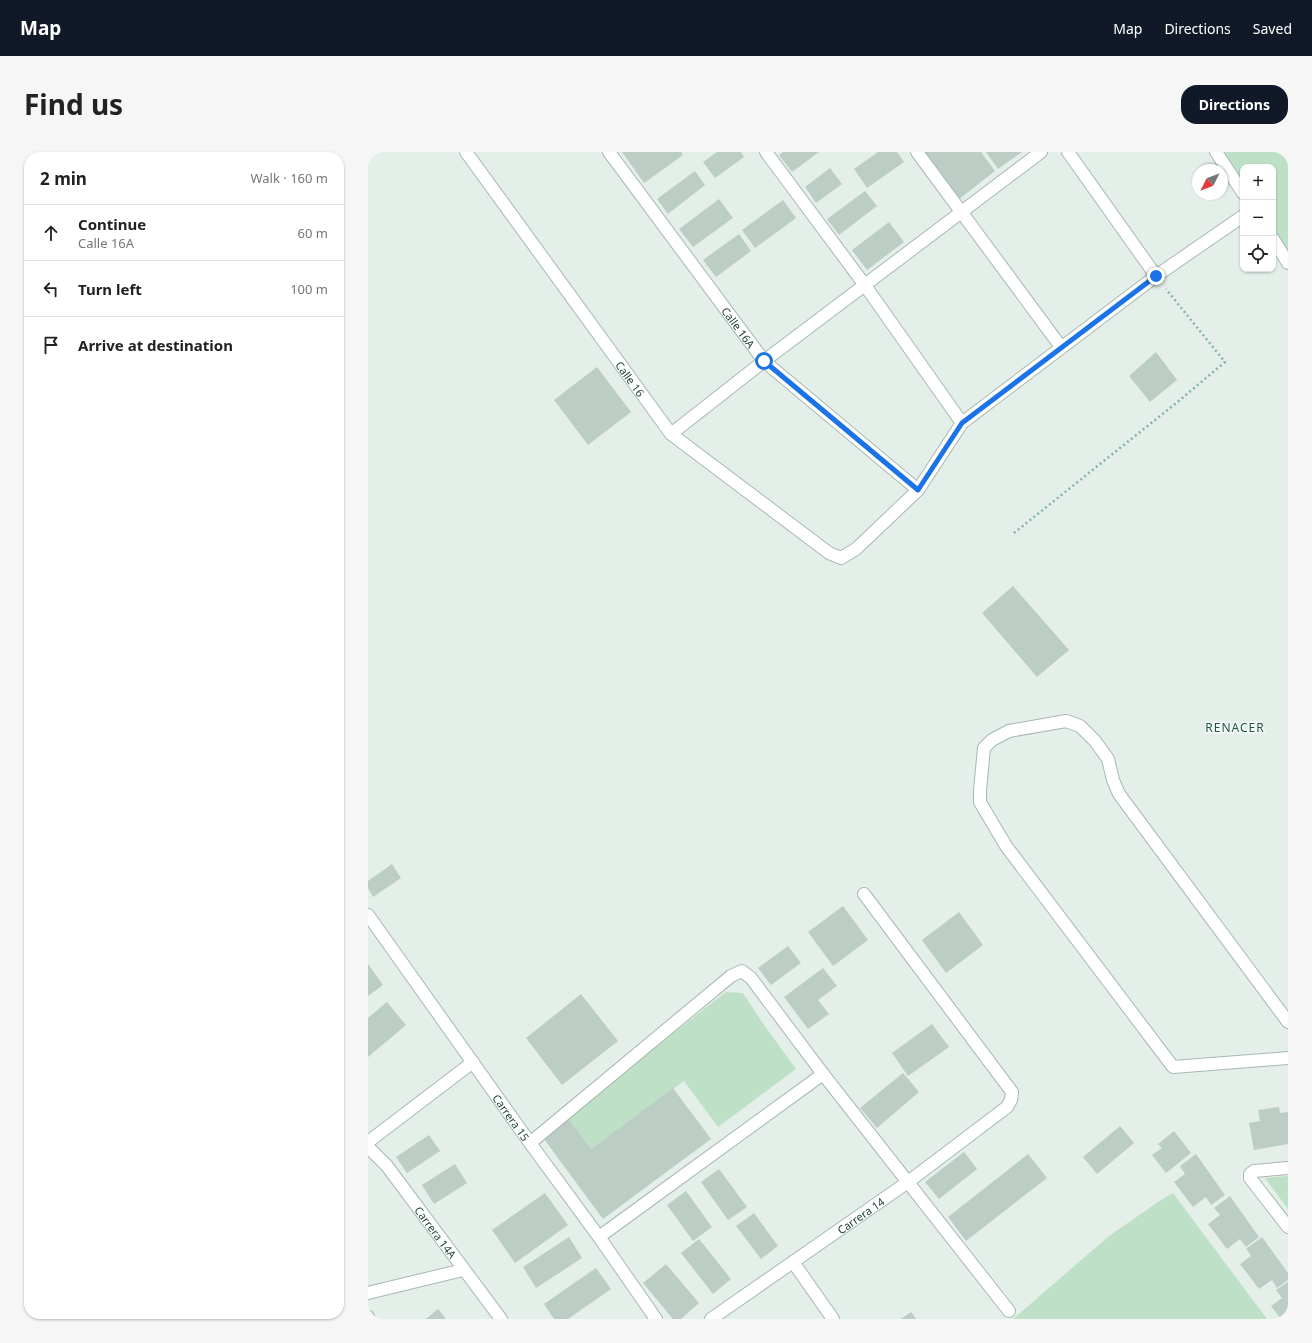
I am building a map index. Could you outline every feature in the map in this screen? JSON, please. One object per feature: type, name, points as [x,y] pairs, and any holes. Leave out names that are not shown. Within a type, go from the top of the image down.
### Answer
[{"type":"street","name":"Calle 16","points":[[466,152],[671,434],[829,553],[841,558],[856,549],[918,490]]},
{"type":"street","name":"Calle 16A","points":[[609,152],[764,361],[918,490]]},
{"type":"street","points":[[766,152],[864,284],[962,423]]},
{"type":"street","points":[[917,152],[1061,347]]},
{"type":"street","points":[[671,434],[864,284],[1041,152]]},
{"type":"street","points":[[1068,152],[1156,276]]},
{"type":"street","points":[[1216,152],[1240,188]]},
{"type":"street","points":[[918,490],[962,423],[1156,276],[1240,218]]},
{"type":"street","points":[[1276,244],[1288,263]]},
{"type":"street","points":[[1288,1022],[1119,794],[1113,780],[1108,759],[1095,741],[1080,726],[1066,721],[1009,732],[992,740],[984,748],[980,802],[1006,846],[1173,1067],[1288,1058]]},
{"type":"street","name":"Carrera 14","points":[[711,1319],[908,1182],[1007,1107],[1012,1100],[1012,1092],[864,894]]},
{"type":"street","name":"Carrera 15","points":[[368,915],[656,1319]]},
{"type":"street","points":[[530,1143],[731,976],[742,971],[752,978],[823,1074],[1009,1311]]},
{"type":"street","points":[[368,1142],[473,1062]]},
{"type":"street","points":[[599,1237],[823,1074]]},
{"type":"street","name":"Carrera 14A","points":[[368,1147],[388,1166],[463,1270],[501,1319]]},
{"type":"street","points":[[1288,1168],[1254,1172],[1250,1174],[1250,1178],[1288,1227]]},
{"type":"street","points":[[794,1262],[833,1319]]},
{"type":"street","points":[[368,1292],[463,1270]]},
{"type":"path","points":[[1014,533],[1225,362],[1156,276]]},
{"type":"green space","points":[[1215,152],[1288,152],[1288,260],[1276,242],[1276,164],[1240,164],[1240,189],[1228,171],[1228,164],[1223,164]]},
{"type":"green space","points":[[726,992],[743,993],[796,1069],[718,1127],[684,1081],[591,1149],[567,1116]]},
{"type":"green space","points":[[1288,1176],[1288,1209],[1265,1178]]},
{"type":"green space","points":[[1173,1193],[1267,1319],[1013,1319],[1109,1236]]},
{"type":"building","points":[[622,152],[681,152],[683,155],[644,183]]},
{"type":"building","points":[[717,152],[741,152],[744,157],[715,178],[703,162]]},
{"type":"building","points":[[783,152],[819,152],[792,172],[779,155]]},
{"type":"building","points":[[878,152],[897,152],[904,162],[867,188],[854,169]]},
{"type":"building","points":[[921,152],[981,152],[995,171],[958,200]]},
{"type":"building","points":[[986,152],[1022,152],[998,169]]},
{"type":"building","points":[[830,168],[842,184],[816,203],[805,187]]},
{"type":"building","points":[[695,171],[705,185],[668,214],[657,199]]},
{"type":"building","points":[[865,191],[877,206],[839,235],[827,219]]},
{"type":"building","points":[[719,199],[733,218],[693,247],[679,229]]},
{"type":"building","points":[[783,200],[796,218],[755,248],[742,230]]},
{"type":"building","points":[[889,222],[904,242],[867,270],[852,250]]},
{"type":"building","points":[[739,234],[751,251],[716,277],[703,260]]},
{"type":"building","points":[[1156,352],[1177,380],[1150,402],[1129,376]]},
{"type":"building","points":[[597,367],[631,412],[588,445],[554,400]]},
{"type":"building","points":[[1013,586],[1069,650],[1037,677],[982,613]]},
{"type":"building","points":[[392,864],[401,878],[373,897],[368,888],[368,881]]},
{"type":"building","points":[[843,906],[868,940],[833,966],[808,932]]},
{"type":"building","points":[[959,912],[983,945],[946,973],[922,940]]},
{"type":"building","points":[[788,946],[801,963],[771,985],[758,968]]},
{"type":"building","points":[[368,964],[383,985],[368,996]]},
{"type":"building","points":[[823,968],[837,986],[818,1000],[829,1014],[808,1029],[784,997]]},
{"type":"building","points":[[581,994],[618,1041],[562,1085],[526,1038]]},
{"type":"building","points":[[387,1002],[406,1025],[368,1057],[368,1018]]},
{"type":"building","points":[[932,1024],[949,1047],[908,1076],[892,1053]]},
{"type":"building","points":[[903,1073],[919,1092],[877,1128],[860,1108]]},
{"type":"building","points":[[673,1088],[711,1139],[603,1219],[541,1135],[567,1116],[591,1149]]},
{"type":"building","points":[[1279,1107],[1280,1113],[1288,1112],[1288,1144],[1254,1150],[1249,1123],[1260,1121],[1258,1110]]},
{"type":"building","points":[[1120,1126],[1134,1143],[1097,1174],[1083,1157]]},
{"type":"building","points":[[1174,1131],[1191,1153],[1166,1173],[1152,1155],[1162,1148],[1158,1144]]},
{"type":"building","points":[[429,1135],[440,1151],[407,1173],[396,1157]]},
{"type":"building","points":[[964,1152],[977,1169],[939,1199],[925,1182]]},
{"type":"building","points":[[1028,1154],[1047,1178],[966,1241],[948,1217]]},
{"type":"building","points":[[1196,1154],[1225,1195],[1211,1205],[1206,1197],[1193,1207],[1174,1182],[1185,1174],[1180,1166]]},
{"type":"building","points":[[455,1164],[467,1183],[434,1204],[422,1185]]},
{"type":"building","points":[[719,1169],[747,1207],[728,1220],[701,1182]]},
{"type":"building","points":[[686,1191],[712,1227],[693,1241],[667,1205]]},
{"type":"building","points":[[545,1193],[568,1225],[515,1263],[492,1230]]},
{"type":"building","points":[[1230,1196],[1259,1237],[1246,1247],[1240,1239],[1227,1249],[1208,1224],[1220,1215],[1214,1208]]},
{"type":"building","points":[[754,1213],[778,1246],[761,1259],[736,1226]]},
{"type":"building","points":[[569,1237],[582,1258],[536,1288],[523,1267]]},
{"type":"building","points":[[1262,1237],[1288,1273],[1288,1280],[1277,1288],[1272,1280],[1259,1289],[1240,1264],[1251,1256],[1246,1249]]},
{"type":"building","points":[[699,1239],[731,1279],[713,1294],[681,1253]]},
{"type":"building","points":[[666,1264],[699,1303],[681,1319],[673,1319],[643,1283]]},
{"type":"building","points":[[596,1268],[611,1289],[568,1319],[554,1319],[544,1304]]},
{"type":"building","points":[[1288,1282],[1288,1319],[1281,1319],[1271,1306],[1282,1298],[1276,1290]]},
{"type":"building","points":[[438,1309],[446,1319],[426,1319]]},
{"type":"building","points":[[911,1312],[916,1319],[901,1319]]},
{"type":"district","name":"RENACER","points":[[1235,727]]},
{"type":"route","points":[[764,361],[918,490],[962,423],[1156,276]]}]
